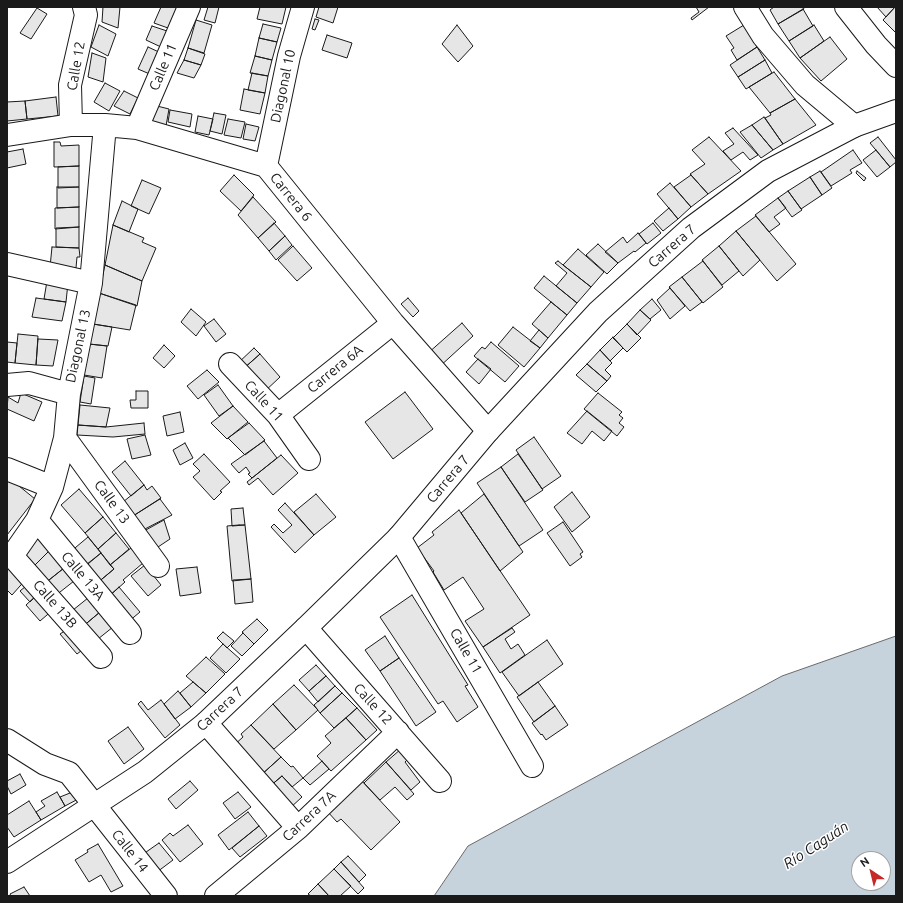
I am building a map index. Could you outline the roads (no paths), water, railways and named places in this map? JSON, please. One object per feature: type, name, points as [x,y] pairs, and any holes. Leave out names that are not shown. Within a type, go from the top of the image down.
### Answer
[{"type":"street","name":"Calle 12","points":[[71,125],[70,85],[86,14],[84,7]]},
{"type":"street","name":"Calle 11","points":[[137,128],[189,7]]},
{"type":"street","name":"Diagonal 10","points":[[266,166],[289,56],[303,7]]},
{"type":"street","points":[[745,7],[763,36],[805,85],[854,126]]},
{"type":"street","points":[[846,7],[876,45],[896,66]]},
{"type":"street","name":"Carrera 7","points":[[7,862],[145,772],[206,723],[399,537],[488,431],[598,312],[691,228],[768,171],[854,126],[896,111]]},
{"type":"street","name":"Carrera 6","points":[[7,135],[71,125],[105,125],[137,128],[266,166],[393,323],[488,431]]},
{"type":"street","name":"Diagonal 13","points":[[10,554],[37,520],[52,487],[65,438],[69,394],[91,283],[105,125]]},
{"type":"street","points":[[7,264],[91,283]]},
{"type":"street","name":"Carrera 6A","points":[[278,416],[393,323]]},
{"type":"street","name":"Calle 11","points":[[230,364],[278,416],[309,459]]},
{"type":"street","points":[[7,385],[29,383],[69,394]]},
{"type":"street","name":"Calle 13","points":[[65,438],[158,566]]},
{"type":"street","points":[[7,469],[52,487]]},
{"type":"street","name":"Calle 13A","points":[[37,520],[130,633]]},
{"type":"street","name":"Calle 11","points":[[399,537],[532,766]]},
{"type":"street","name":"Calle 13B","points":[[10,554],[101,657]]},
{"type":"street","name":"Calle 12","points":[[306,628],[440,781]]},
{"type":"street","points":[[206,723],[298,828]]},
{"type":"street","name":"Carrera 7A","points":[[216,896],[298,828],[398,732]]},
{"type":"street","name":"Calle 14","points":[[7,740],[45,764],[69,773],[166,896]]},
{"type":"water","name":"Río Caguán","points":[[896,636],[896,896],[434,896],[468,846],[782,676]]}]
